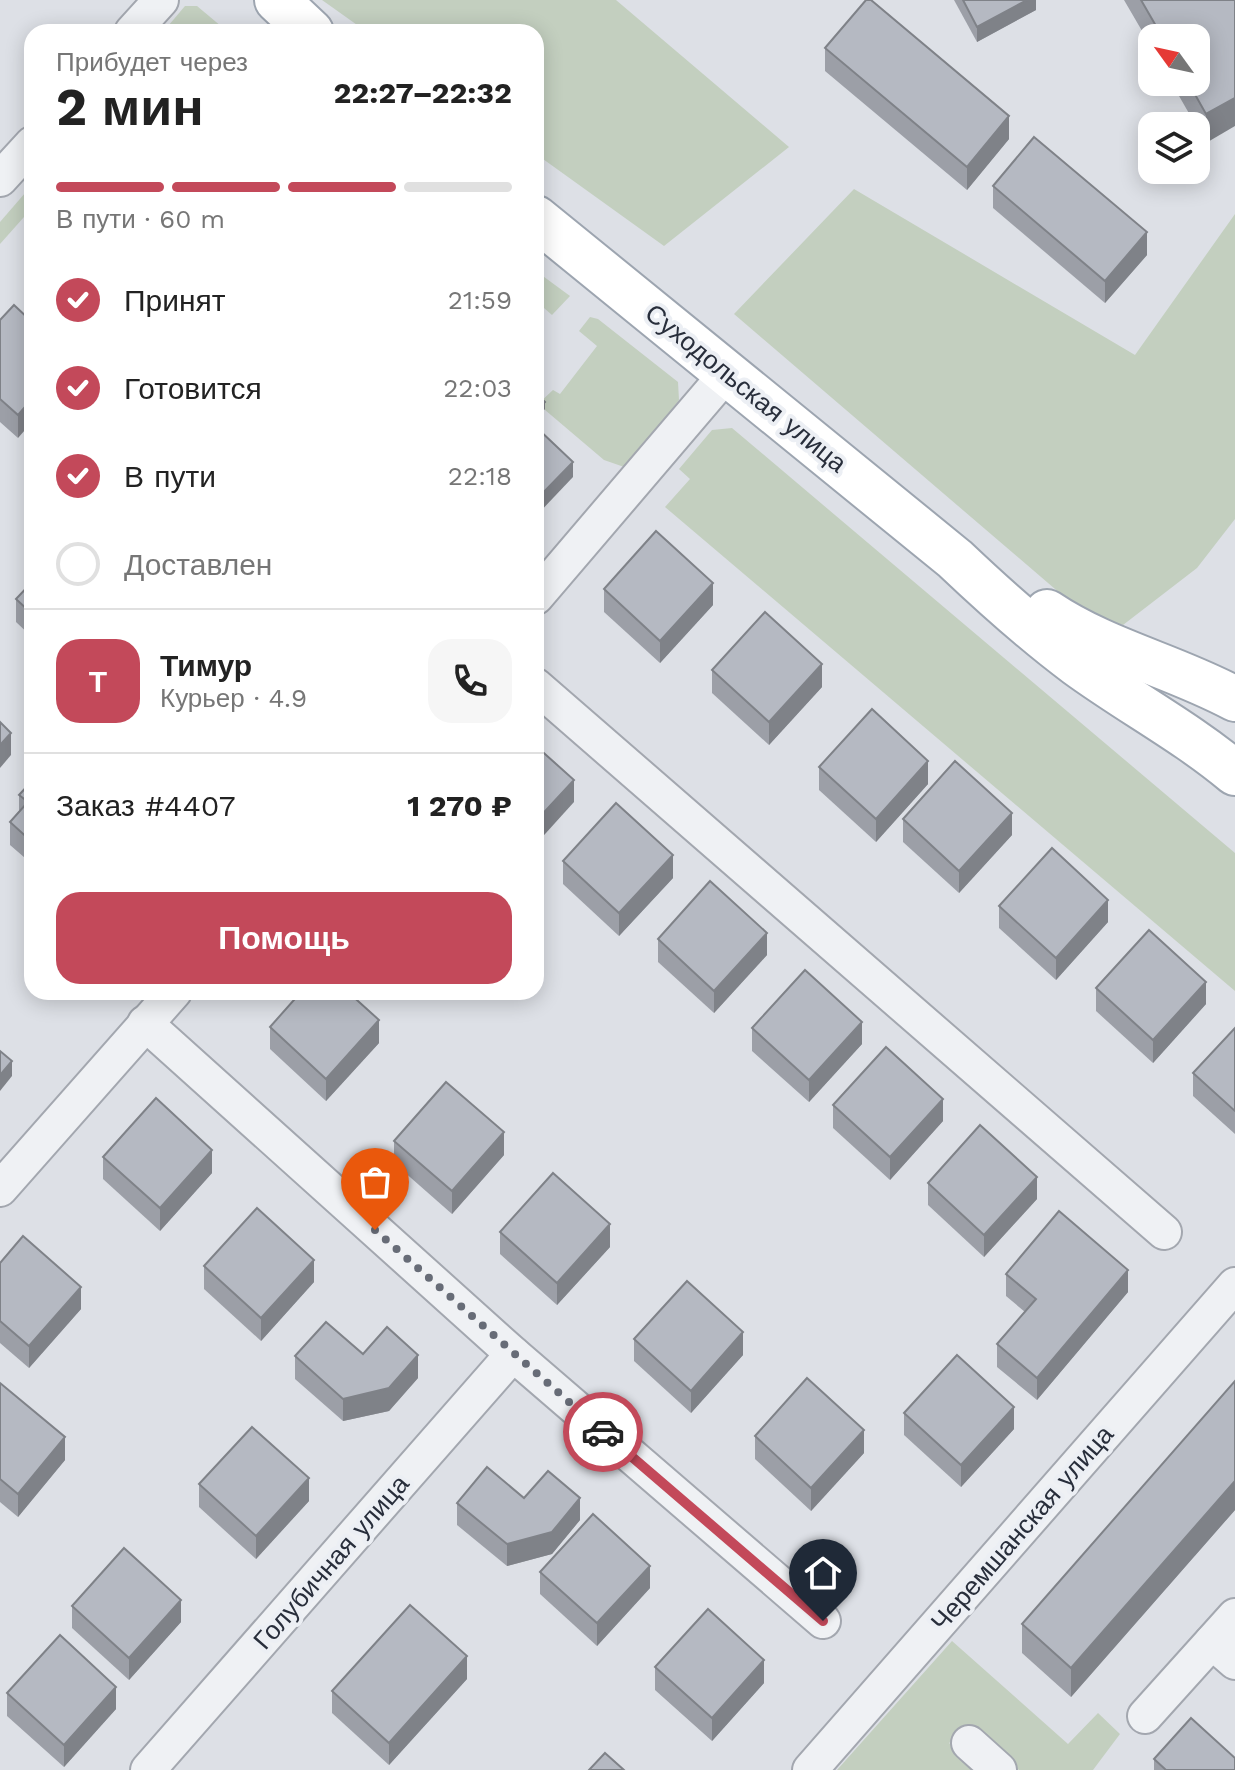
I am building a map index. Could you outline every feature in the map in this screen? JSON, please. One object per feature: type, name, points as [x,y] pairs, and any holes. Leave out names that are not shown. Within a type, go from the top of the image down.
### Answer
[{"type":"main road","points":[[277,0],[302,24]]},
{"type":"main road","name":"Суходольская улица","points":[[544,224],[955,559],[1014,614],[1078,664],[1203,746],[1235,773]]},
{"type":"main road","name":"Суходольская улица","points":[[955,559],[1005,583],[1098,641],[1235,699]]},
{"type":"street","points":[[139,24],[161,0]]},
{"type":"street","points":[[0,179],[24,153]]},
{"type":"street","points":[[544,588],[728,372]]},
{"type":"street","points":[[544,693],[1164,1232]]},
{"type":"street","points":[[0,1189],[167,1000]]},
{"type":"street","points":[[145,1023],[513,1354],[823,1621]]},
{"type":"street","name":"Черемшанская улица","points":[[810,1770],[1235,1285]]},
{"type":"street","name":"Голубичная улица","points":[[148,1770],[513,1354]]},
{"type":"street","points":[[1145,1716],[1223,1652],[1235,1616]]},
{"type":"street","points":[[969,1743],[999,1770]]},
{"type":"green space","points":[[322,0],[616,0],[789,147],[664,246],[544,160],[544,24],[356,24]]},
{"type":"green space","points":[[185,6],[197,6],[218,24],[170,24]]},
{"type":"green space","points":[[854,189],[1135,355],[1235,214],[1235,519],[1197,568],[1123,625],[1083,613],[734,314]]},
{"type":"green space","points":[[24,194],[24,217],[0,244],[0,222]]},
{"type":"green space","points":[[544,277],[570,296],[552,315],[544,308]]},
{"type":"green space","points":[[590,317],[598,319],[678,382],[679,400],[627,468],[604,460],[544,409],[544,398],[553,390],[560,394],[597,346],[579,331]]},
{"type":"green space","points":[[732,428],[1235,853],[1235,991],[665,507],[690,479],[679,469],[712,430]]},
{"type":"green space","points":[[952,1641],[1068,1744],[1098,1713],[1120,1734],[1093,1770],[1019,1770],[970,1726],[949,1743],[978,1770],[837,1770]]},
{"type":"building","points":[[866,0],[871,0],[1009,116],[967,167],[825,48]]},
{"type":"building","points":[[963,0],[1027,0],[977,27]]},
{"type":"building","points":[[1141,0],[1235,0],[1235,98],[1205,112],[1196,96],[1210,96],[1210,24],[1155,24]]},
{"type":"building","points":[[1034,137],[1147,232],[1105,281],[993,186]]},
{"type":"building","points":[[14,305],[24,314],[24,408],[18,415],[0,399],[0,320]]},
{"type":"building","points":[[544,435],[573,462],[544,492]]},
{"type":"building","points":[[656,531],[713,583],[660,641],[604,589]]},
{"type":"building","points":[[24,590],[24,606],[16,599]]},
{"type":"building","points":[[765,612],[822,664],[769,722],[712,670]]},
{"type":"building","points":[[872,709],[928,761],[876,819],[819,767]]},
{"type":"building","points":[[0,722],[11,733],[0,745]]},
{"type":"building","points":[[544,753],[574,780],[544,812]]},
{"type":"building","points":[[955,761],[1012,813],[959,871],[903,819]]},
{"type":"building","points":[[616,803],[673,855],[619,913],[563,861]]},
{"type":"building","points":[[24,806],[24,835],[10,822]]},
{"type":"building","points":[[1052,848],[1108,900],[1056,958],[999,906]]},
{"type":"building","points":[[710,881],[767,933],[714,991],[658,939]]},
{"type":"building","points":[[1149,930],[1206,982],[1153,1040],[1096,988]]},
{"type":"building","points":[[805,970],[862,1022],[809,1080],[752,1028]]},
{"type":"building","points":[[294,1000],[357,1000],[379,1020],[326,1079],[270,1027]]},
{"type":"building","points":[[1235,1028],[1235,1111],[1193,1073]]},
{"type":"building","points":[[886,1047],[943,1099],[890,1157],[833,1105]]},
{"type":"building","points":[[0,1051],[12,1061],[0,1075]]},
{"type":"building","points":[[446,1082],[504,1132],[452,1191],[394,1141]]},
{"type":"building","points":[[156,1098],[212,1150],[160,1208],[103,1157]]},
{"type":"building","points":[[980,1125],[1037,1177],[984,1235],[928,1183]]},
{"type":"building","points":[[553,1173],[610,1224],[557,1283],[500,1232]]},
{"type":"building","points":[[257,1208],[314,1260],[261,1318],[204,1266]]},
{"type":"building","points":[[1059,1211],[1128,1270],[1037,1378],[997,1344],[1036,1299],[1006,1274]]},
{"type":"building","points":[[23,1236],[81,1287],[29,1346],[0,1321],[0,1263]]},
{"type":"building","points":[[687,1281],[743,1332],[691,1391],[634,1339]]},
{"type":"building","points":[[326,1322],[363,1354],[387,1327],[418,1355],[389,1388],[343,1399],[295,1356]]},
{"type":"building","points":[[957,1355],[1014,1407],[961,1465],[904,1413]]},
{"type":"building","points":[[807,1378],[864,1430],[811,1488],[755,1436]]},
{"type":"building","points":[[1235,1381],[1235,1481],[1071,1668],[1022,1624]]},
{"type":"building","points":[[0,1383],[65,1437],[18,1494],[0,1479]]},
{"type":"building","points":[[252,1427],[309,1478],[256,1536],[199,1484]]},
{"type":"building","points":[[487,1467],[524,1498],[548,1471],[580,1498],[552,1532],[507,1544],[457,1503]]},
{"type":"building","points":[[593,1514],[650,1566],[597,1623],[540,1572]]},
{"type":"building","points":[[124,1548],[181,1600],[129,1658],[72,1606]]},
{"type":"building","points":[[410,1605],[467,1656],[389,1743],[332,1691]]},
{"type":"building","points":[[708,1609],[764,1660],[712,1718],[655,1667]]},
{"type":"building","points":[[60,1635],[116,1687],[64,1745],[7,1693]]},
{"type":"building","points":[[1191,1718],[1235,1758],[1235,1770],[1166,1770],[1154,1759]]},
{"type":"building","points":[[605,1753],[624,1770],[589,1770]]},
{"type":"way so far","points":[[375,1230],[603,1432]]},
{"type":"route","points":[[603,1432],[823,1621]]}]
